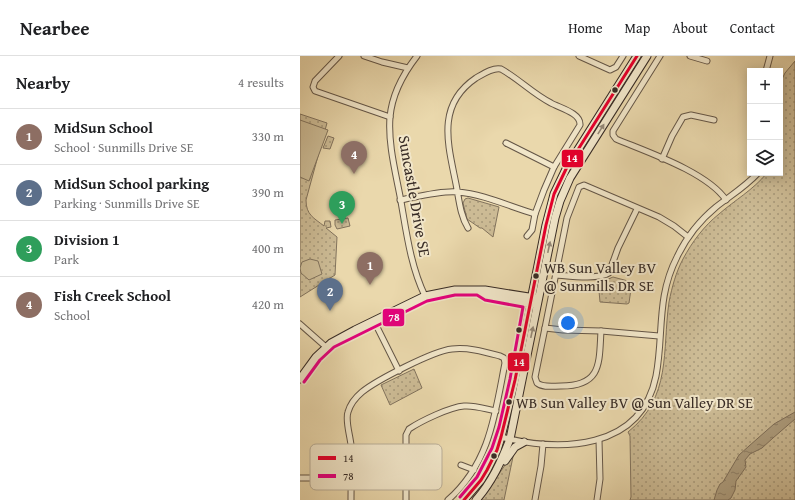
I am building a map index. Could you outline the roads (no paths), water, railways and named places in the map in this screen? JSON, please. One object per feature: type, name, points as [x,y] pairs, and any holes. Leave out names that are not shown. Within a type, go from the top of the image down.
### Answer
[{"type":"main road","points":[[464,500],[481,480],[487,470],[501,437],[515,380],[548,212],[558,185],[571,161],[637,56]]},
{"type":"main road","points":[[498,469],[510,439],[555,218],[566,186],[647,56]]},
{"type":"main road","points":[[517,294],[524,291],[535,274]]},
{"type":"main road","points":[[300,379],[316,357],[326,347],[343,336],[425,296],[454,290],[485,290],[517,294],[530,300]]},
{"type":"main road","points":[[478,290],[486,295],[538,302]]},
{"type":"main road","points":[[476,500],[515,447],[524,442]]},
{"type":"street","points":[[339,56],[315,81],[313,87],[315,91],[390,117]]},
{"type":"street","points":[[364,56],[408,68]]},
{"type":"street","name":"Suncastle Drive SE","points":[[417,56],[408,68],[396,93],[390,117],[392,150],[400,200],[413,260],[425,296]]},
{"type":"street","points":[[579,56],[610,70],[616,67],[623,56]]},
{"type":"street","points":[[660,56],[612,134],[616,139],[662,158],[705,180],[716,188],[726,200]]},
{"type":"street","points":[[690,56],[707,61]]},
{"type":"street","points":[[767,68],[770,56]]},
{"type":"street","points":[[468,228],[461,212],[448,145],[448,121],[450,110],[458,95],[466,85],[495,68],[504,70],[538,95],[579,118],[580,125],[554,167],[535,214],[532,230],[527,236]]},
{"type":"street","points":[[662,158],[683,117],[691,115],[714,120]]},
{"type":"street","points":[[506,143],[554,167]]},
{"type":"street","points":[[501,437],[542,444],[576,444],[599,440],[610,435],[626,425],[636,416],[647,400],[656,377],[662,308],[667,282],[676,258],[688,237],[709,213],[740,190],[755,176]]},
{"type":"street","points":[[601,331],[599,363],[590,378],[581,384],[574,386],[544,386],[537,383],[535,377],[567,218],[579,187],[586,186],[659,218],[674,226],[688,237]]},
{"type":"street","points":[[400,200],[458,192],[487,198],[535,214]]},
{"type":"street","points":[[556,275],[583,277],[608,274],[611,272],[618,248],[637,209]]},
{"type":"street","points":[[374,321],[399,371]]},
{"type":"street","points":[[300,324],[326,347]]},
{"type":"street","points":[[545,328],[659,336]]},
{"type":"street","points":[[351,444],[347,413],[357,396],[369,387],[437,353],[448,350],[464,349],[504,358],[505,363],[496,411],[486,446],[474,470],[448,500]]},
{"type":"street","points":[[406,444],[406,435],[409,429],[456,407],[470,406],[496,411]]},
{"type":"street","points":[[597,500],[600,479],[599,440]]},
{"type":"street","points":[[534,500],[542,466],[542,444]]},
{"type":"street","points":[[461,465],[474,470]]},
{"type":"water","points":[[795,412],[795,419],[762,448],[750,454],[745,460],[746,467],[736,481],[735,490],[731,498],[728,500],[714,500],[720,484],[723,482],[739,455],[774,424]]},
{"type":"place","name":"Fish Creek School","points":[[354,174]]},
{"type":"place","name":"Division 1","points":[[342,224]]},
{"type":"place","name":"WB Sun Valley BV @ Sunmills DR SE","points":[[536,276]]},
{"type":"place","name":"MidSun School","points":[[370,285]]},
{"type":"place","name":"MidSun School parking","points":[[330,311]]},
{"type":"place","name":"WB Sun Valley BV @ Sun Valley DR SE","points":[[509,402]]}]
